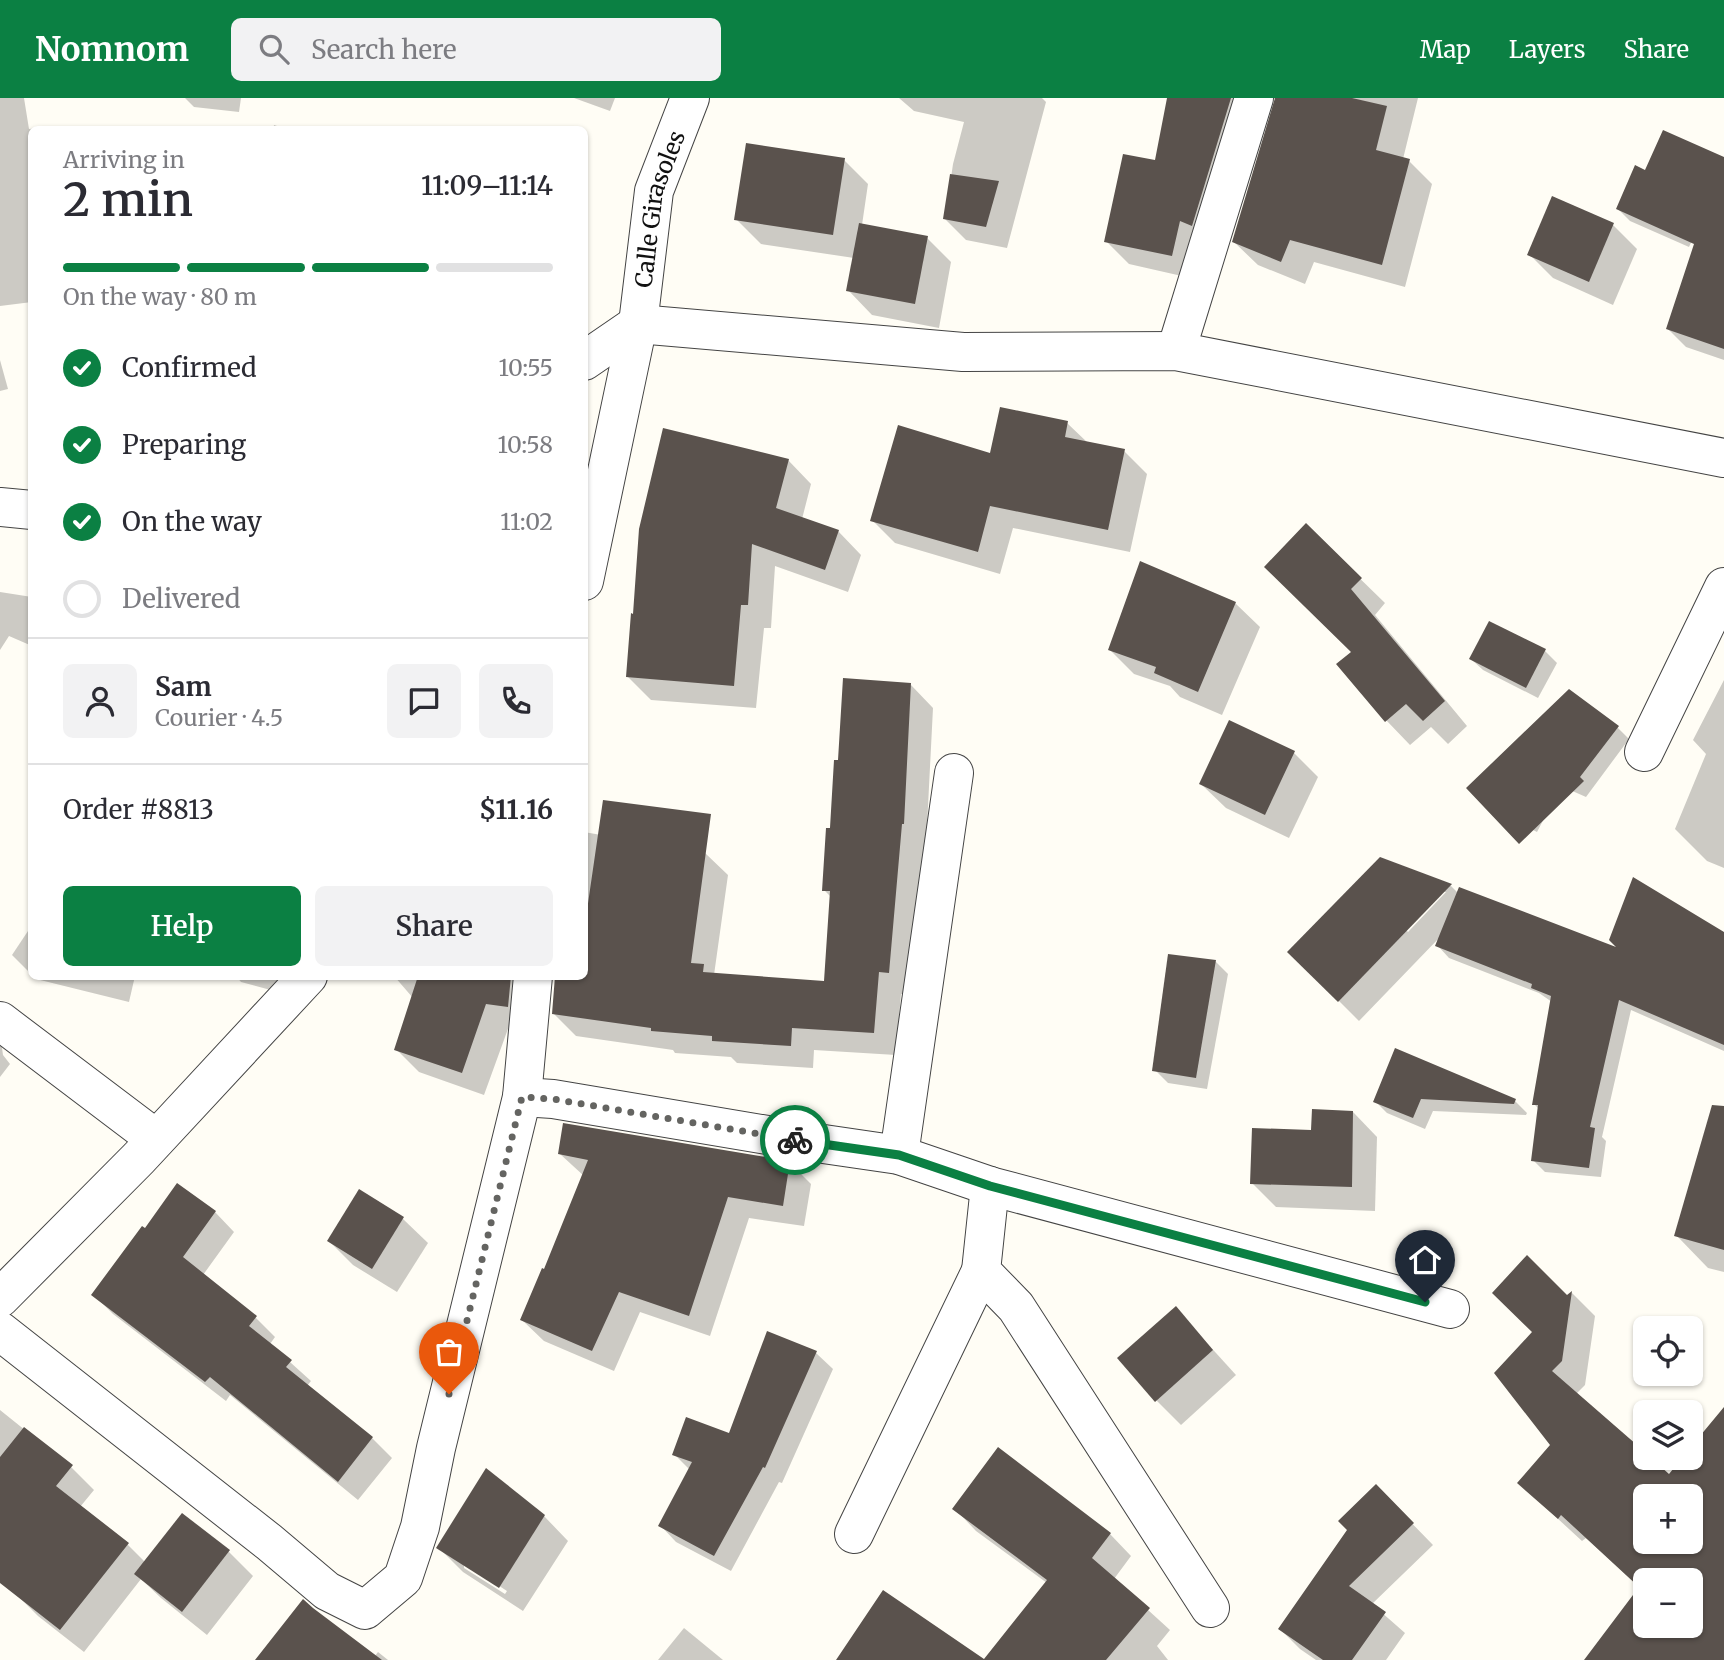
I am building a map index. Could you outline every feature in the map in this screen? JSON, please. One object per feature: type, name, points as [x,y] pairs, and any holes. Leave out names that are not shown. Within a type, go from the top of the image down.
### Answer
[{"type":"street","name":"Calle Girasoles","points":[[588,563],[638,324],[654,191],[690,98]]},
{"type":"street","points":[[1176,351],[1254,98]]},
{"type":"street","points":[[588,358],[638,324],[964,352],[1176,351],[1724,458]]},
{"type":"street","points":[[0,508],[28,510]]},
{"type":"street","points":[[1644,752],[1724,587]]},
{"type":"street","points":[[899,1155],[954,773]]},
{"type":"street","points":[[0,1298],[156,1139],[304,980]]},
{"type":"street","points":[[0,1331],[269,1542],[327,1591],[365,1610],[403,1577],[420,1527],[436,1448],[522,1097],[533,980]]},
{"type":"street","points":[[0,1021],[156,1139]]},
{"type":"street","points":[[522,1097],[553,1099],[899,1155],[990,1186],[1450,1309]]},
{"type":"street","points":[[854,1534],[981,1271],[990,1186]]},
{"type":"street","points":[[981,1271],[1016,1307],[1210,1608]]},
{"type":"building","points":[[1167,98],[1231,98],[1192,226],[1180,221],[1172,256],[1104,242],[1123,154],[1155,160]]},
{"type":"building","points":[[1275,98],[1352,98],[1387,106],[1376,150],[1410,159],[1382,265],[1290,240],[1281,262],[1232,242]]},
{"type":"building","points":[[1663,130],[1724,157],[1724,349],[1666,329],[1694,244],[1616,209],[1635,165],[1645,170]]},
{"type":"building","points":[[746,143],[845,158],[833,235],[734,220]]},
{"type":"building","points":[[950,174],[999,181],[986,227],[943,219]]},
{"type":"building","points":[[1552,196],[1614,223],[1589,282],[1527,255]]},
{"type":"building","points":[[859,223],[928,236],[915,304],[846,291]]},
{"type":"building","points":[[1000,407],[1068,421],[1065,437],[1125,449],[1108,530],[990,506],[978,552],[870,521],[898,425],[990,453]]},
{"type":"building","points":[[663,428],[789,459],[776,508],[839,530],[825,570],[752,544],[748,605],[741,605],[734,686],[626,677],[639,529]]},
{"type":"building","points":[[1306,523],[1362,578],[1351,589],[1445,701],[1423,721],[1406,704],[1385,722],[1336,664],[1351,652],[1264,567]]},
{"type":"building","points":[[1140,561],[1236,602],[1198,692],[1154,673],[1156,667],[1108,650]]},
{"type":"building","points":[[1489,621],[1546,649],[1526,688],[1469,659]]},
{"type":"building","points":[[843,678],[911,683],[904,824],[889,973],[879,972],[874,1033],[792,1028],[791,1046],[712,1041],[712,1036],[651,1031],[651,1028],[552,1014],[555,980],[588,980],[588,903],[603,800],[711,814],[691,963],[704,964],[703,972],[824,981],[830,891],[822,891],[826,828],[830,828],[834,760],[838,760]]},
{"type":"building","points":[[1569,689],[1619,726],[1580,777],[1584,781],[1519,844],[1466,788]]},
{"type":"building","points":[[1229,720],[1295,751],[1265,815],[1199,784]]},
{"type":"building","points":[[1380,857],[1452,884],[1338,1002],[1287,952]]},
{"type":"building","points":[[1633,877],[1724,932],[1724,1045],[1619,1000],[1590,1127],[1595,1128],[1589,1168],[1531,1161],[1538,1105],[1532,1105],[1551,996],[1531,988],[1532,984],[1435,946],[1459,887],[1616,947],[1609,940]]},
{"type":"building","points":[[1168,954],[1216,960],[1196,1078],[1152,1071]]},
{"type":"building","points":[[417,980],[511,980],[508,1007],[486,1004],[462,1073],[394,1050]]},
{"type":"building","points":[[1395,1048],[1516,1099],[1514,1104],[1421,1099],[1413,1118],[1373,1102]]},
{"type":"building","points":[[1712,1105],[1724,1106],[1724,1250],[1674,1236]]},
{"type":"building","points":[[1312,1109],[1353,1111],[1352,1187],[1250,1184],[1252,1128],[1311,1130]]},
{"type":"building","points":[[563,1123],[790,1161],[783,1206],[728,1197],[689,1316],[619,1292],[592,1351],[520,1320],[542,1268],[544,1269],[588,1160],[558,1154]]},
{"type":"building","points":[[177,1183],[216,1211],[183,1257],[257,1316],[249,1326],[292,1360],[286,1367],[373,1437],[338,1482],[210,1377],[205,1382],[91,1295]]},
{"type":"building","points":[[359,1189],[404,1217],[372,1269],[327,1241]]},
{"type":"building","points":[[1527,1255],[1567,1295],[1572,1291],[1562,1361],[1552,1371],[1633,1442],[1633,1470],[1664,1470],[1669,1474],[1672,1470],[1703,1470],[1703,1432],[1724,1407],[1724,1660],[1584,1660],[1633,1595],[1633,1638],[1703,1638],[1703,1568],[1633,1568],[1633,1581],[1561,1515],[1558,1519],[1517,1483],[1550,1445],[1494,1373],[1532,1332],[1492,1293]]},
{"type":"building","points":[[1176,1306],[1213,1350],[1155,1402],[1117,1358]]},
{"type":"building","points":[[767,1331],[817,1351],[765,1468],[763,1467],[714,1556],[658,1526],[692,1462],[672,1455],[686,1417],[729,1433]]},
{"type":"building","points":[[24,1427],[73,1465],[56,1486],[129,1543],[60,1630],[0,1583],[0,1457]]},
{"type":"building","points":[[998,1447],[1111,1533],[1092,1558],[1150,1608],[1106,1660],[836,1660],[883,1590],[984,1659],[1047,1580],[952,1509]]},
{"type":"building","points":[[486,1468],[545,1515],[499,1588],[436,1548]]},
{"type":"building","points":[[1376,1484],[1414,1523],[1349,1586],[1386,1612],[1352,1660],[1323,1660],[1278,1629],[1347,1530],[1338,1521]]},
{"type":"building","points":[[182,1513],[230,1550],[182,1612],[134,1574]]},
{"type":"building","points":[[303,1599],[313,1608],[382,1660],[255,1660]]},
{"type":"way so far","points":[[449,1394],[522,1097],[553,1099],[795,1140]]},
{"type":"route","points":[[795,1140],[899,1155],[990,1186],[1425,1302]]}]
